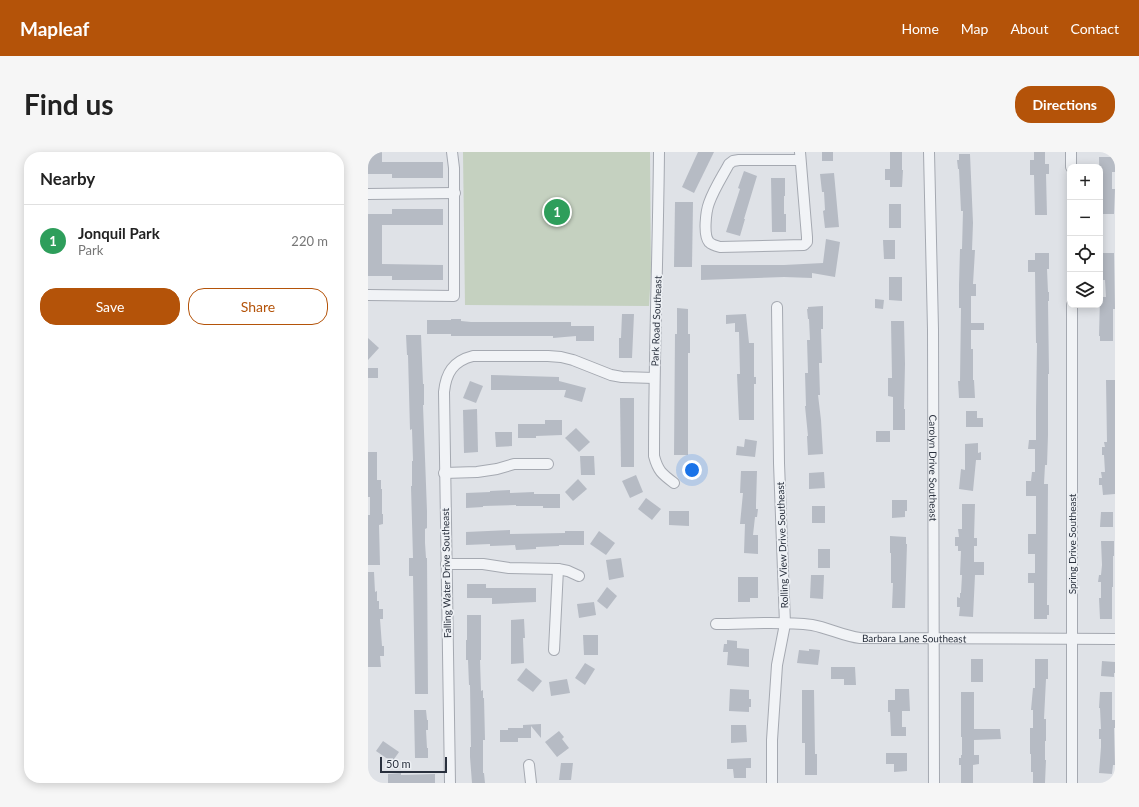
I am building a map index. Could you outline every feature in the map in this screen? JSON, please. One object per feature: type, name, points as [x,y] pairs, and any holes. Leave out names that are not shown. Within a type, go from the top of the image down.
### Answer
[{"type":"street","points":[[368,296],[454,296],[455,193],[452,152]]},
{"type":"street","name":"Park Road Southeast","points":[[659,152],[658,262],[654,378],[654,456],[657,466],[663,475],[674,483]]},
{"type":"street","name":"Carolyn Drive Southeast","points":[[929,152],[933,337],[934,783]]},
{"type":"street","points":[[1071,152],[1071,164]]},
{"type":"street","points":[[800,156],[807,237],[807,242],[804,245],[720,247],[714,246],[708,241],[706,233],[709,203],[729,164],[733,161],[739,160],[800,156]]},
{"type":"street","points":[[368,194],[455,193]]},
{"type":"street","name":"Rolling View Drive Southeast","points":[[772,783],[772,740],[777,664],[784,624],[779,455],[777,307]]},
{"type":"street","name":"Spring Drive Southeast","points":[[1072,308],[1072,783]]},
{"type":"street","name":"Falling Water Drive Southeast","points":[[450,783],[444,473],[444,392],[445,381],[451,362],[472,356],[561,357],[622,377],[654,378]]},
{"type":"street","points":[[444,473],[477,472],[497,469],[514,464],[548,464]]},
{"type":"street","points":[[446,564],[483,564],[508,568],[558,569],[568,571],[579,576]]},
{"type":"street","points":[[554,650],[558,569]]},
{"type":"street","name":"Barbara Lane Southeast","points":[[716,624],[784,624],[819,627],[850,637],[860,638],[1115,639]]},
{"type":"street","points":[[529,765],[531,783]]},
{"type":"green space","points":[[463,152],[650,152],[651,272],[649,306],[465,305]]},
{"type":"building","points":[[368,152],[382,152],[382,162],[443,162],[443,178],[392,178],[392,174],[368,174]]},
{"type":"building","points":[[698,152],[714,152],[694,193],[682,187]]},
{"type":"building","points":[[822,152],[833,152],[833,161],[822,161]]},
{"type":"building","points":[[890,152],[902,152],[902,187],[890,187],[890,180],[885,180],[885,169],[890,169]]},
{"type":"building","points":[[1034,152],[1045,152],[1045,164],[1049,164],[1049,174],[1046,174],[1047,215],[1035,215],[1034,175],[1030,175],[1030,160],[1034,160]]},
{"type":"building","points":[[959,154],[970,154],[973,223],[972,250],[975,250],[973,284],[976,284],[976,296],[971,296],[971,323],[984,323],[984,330],[971,330],[975,398],[959,398],[958,381],[960,381],[961,308],[959,308],[959,285],[963,211],[961,211],[959,169],[957,160],[959,160]]},
{"type":"building","points":[[1099,157],[1115,158],[1115,172],[1112,172],[1112,189],[1115,189],[1114,214],[1103,214],[1103,164],[1099,164]]},
{"type":"building","points":[[744,171],[757,176],[740,236],[726,232],[740,189],[738,188]]},
{"type":"building","points":[[834,173],[839,227],[825,228],[823,211],[825,210],[824,192],[822,192],[820,174]]},
{"type":"building","points":[[771,178],[785,178],[784,214],[786,214],[786,232],[772,232]]},
{"type":"building","points":[[675,202],[693,202],[692,267],[674,267]]},
{"type":"building","points":[[889,204],[901,204],[901,228],[889,228]]},
{"type":"building","points":[[392,209],[443,209],[443,225],[382,225],[382,264],[443,265],[443,280],[392,280],[392,276],[368,276],[368,214],[392,214]]},
{"type":"building","points":[[826,239],[840,242],[835,277],[812,273],[812,278],[784,277],[701,280],[701,265],[784,265],[823,263]]},
{"type":"building","points":[[883,240],[895,240],[895,259],[884,259]]},
{"type":"building","points":[[1035,253],[1049,253],[1049,269],[1047,269],[1049,292],[1048,435],[1047,465],[1045,465],[1044,484],[1048,484],[1047,605],[1049,605],[1049,615],[1047,615],[1047,619],[1034,619],[1034,583],[1028,583],[1028,573],[1035,573],[1035,554],[1028,554],[1028,534],[1036,534],[1036,496],[1026,496],[1026,481],[1031,481],[1032,472],[1035,472],[1035,449],[1028,449],[1029,440],[1036,440],[1037,343],[1035,272],[1028,272],[1028,260],[1035,260]]},
{"type":"building","points":[[1103,253],[1114,253],[1115,309],[1113,309],[1113,341],[1100,341],[1099,336],[1100,308],[1103,308],[1103,297],[1106,297],[1105,280],[1103,280]]},
{"type":"building","points":[[889,277],[902,277],[902,301],[889,300]]},
{"type":"building","points":[[875,299],[884,300],[883,309],[875,308]]},
{"type":"building","points":[[823,306],[823,329],[821,329],[822,363],[819,363],[820,395],[818,395],[823,454],[808,455],[805,406],[805,373],[808,373],[807,340],[810,340],[807,309],[808,307]]},
{"type":"building","points":[[677,308],[688,309],[688,334],[690,334],[690,353],[688,353],[688,455],[674,455],[675,334],[677,334]]},
{"type":"building","points":[[622,314],[634,314],[632,358],[619,358],[619,338],[621,338]]},
{"type":"building","points":[[746,314],[749,343],[754,343],[754,377],[756,377],[756,384],[754,384],[754,420],[739,420],[737,374],[740,374],[739,332],[735,332],[735,323],[726,324],[726,315]]},
{"type":"building","points":[[461,319],[461,321],[471,322],[571,322],[571,326],[594,326],[594,341],[576,341],[576,336],[553,338],[553,336],[451,336],[451,334],[427,334],[427,320]]},
{"type":"building","points":[[891,321],[904,321],[905,430],[893,430],[893,397],[888,396],[888,378],[892,378]]},
{"type":"building","points":[[406,335],[421,335],[424,384],[423,405],[427,511],[425,543],[427,558],[428,694],[415,694],[413,576],[409,576],[409,558],[413,558],[411,486],[413,461],[412,429],[410,430]]},
{"type":"building","points":[[368,338],[379,348],[368,360]]},
{"type":"building","points":[[368,368],[378,368],[378,378],[368,378]]},
{"type":"building","points":[[491,375],[559,377],[559,381],[586,388],[582,402],[564,397],[566,390],[491,390]]},
{"type":"building","points":[[1106,380],[1115,380],[1115,494],[1103,495],[1102,485],[1099,485],[1099,478],[1102,478],[1101,472],[1105,472],[1102,447],[1105,447],[1104,442],[1107,442]]},
{"type":"building","points":[[470,381],[483,386],[476,403],[463,398]]},
{"type":"building","points":[[620,398],[634,398],[634,467],[621,467]]},
{"type":"building","points":[[477,409],[478,452],[464,453],[463,410]]},
{"type":"building","points":[[966,411],[977,411],[977,418],[983,418],[983,427],[966,427]]},
{"type":"building","points":[[545,420],[562,420],[562,435],[536,436],[536,438],[518,438],[518,424],[545,424]]},
{"type":"building","points":[[576,428],[590,442],[579,452],[565,438]]},
{"type":"building","points":[[876,431],[890,431],[890,442],[876,442]]},
{"type":"building","points":[[495,432],[512,432],[512,446],[496,447]]},
{"type":"building","points":[[745,439],[757,441],[755,457],[736,455],[737,446],[744,447]]},
{"type":"building","points":[[978,443],[978,453],[981,452],[981,460],[976,460],[973,491],[959,489],[961,469],[965,470],[965,444]]},
{"type":"building","points":[[368,452],[377,452],[377,480],[381,480],[382,489],[383,524],[379,525],[380,565],[368,565],[368,515],[370,515],[370,497],[368,497]]},
{"type":"building","points":[[580,456],[594,456],[595,475],[581,475]]},
{"type":"building","points":[[741,471],[757,471],[756,509],[758,509],[757,517],[755,517],[753,535],[758,535],[758,554],[744,553],[745,524],[740,524],[743,493],[740,493]]},
{"type":"building","points":[[824,472],[825,488],[809,489],[809,473]]},
{"type":"building","points":[[636,475],[643,492],[630,498],[622,481]]},
{"type":"building","points":[[578,479],[587,489],[573,501],[565,492]]},
{"type":"building","points":[[510,490],[510,493],[534,492],[534,494],[560,494],[560,508],[516,505],[466,508],[466,493]]},
{"type":"building","points":[[646,498],[661,509],[652,520],[638,509]]},
{"type":"building","points":[[892,500],[907,500],[907,511],[905,511],[905,517],[892,518]]},
{"type":"building","points":[[962,504],[975,504],[974,538],[977,538],[977,546],[974,546],[974,562],[984,562],[984,575],[975,575],[973,617],[959,616],[960,607],[957,607],[957,597],[960,598],[961,593],[962,575],[960,575],[961,551],[958,551],[958,546],[955,546],[955,537],[959,537],[958,529],[962,529]]},
{"type":"building","points":[[812,506],[825,506],[825,523],[812,523]]},
{"type":"building","points":[[669,511],[689,511],[689,526],[669,525]]},
{"type":"building","points":[[1101,512],[1113,512],[1113,527],[1100,527]]},
{"type":"building","points":[[510,530],[510,534],[565,533],[565,531],[584,531],[584,545],[559,545],[536,547],[536,549],[516,550],[515,545],[466,545],[466,532]]},
{"type":"building","points":[[599,531],[615,543],[606,555],[590,544]]},
{"type":"building","points":[[890,536],[906,537],[905,608],[892,608],[893,583],[891,583]]},
{"type":"building","points":[[1101,541],[1114,541],[1112,619],[1100,619],[1099,598],[1101,598],[1101,582],[1098,582],[1099,575],[1101,575],[1102,565]]},
{"type":"building","points":[[818,549],[830,549],[830,568],[818,568]]},
{"type":"building","points":[[621,558],[624,577],[609,580],[606,560]]},
{"type":"building","points":[[368,572],[374,572],[377,601],[379,601],[379,609],[383,609],[383,619],[380,619],[382,646],[384,646],[384,656],[380,656],[381,667],[368,667]]},
{"type":"building","points":[[811,575],[824,575],[823,599],[810,598]]},
{"type":"building","points":[[738,577],[758,577],[758,598],[750,598],[750,602],[738,602]]},
{"type":"building","points":[[467,584],[486,584],[486,588],[536,588],[536,602],[492,604],[492,598],[467,598]]},
{"type":"building","points":[[607,587],[617,596],[607,609],[597,601]]},
{"type":"building","points":[[594,602],[596,615],[579,618],[577,604]]},
{"type":"building","points":[[467,615],[481,615],[480,660],[481,691],[483,690],[484,698],[485,740],[483,740],[483,773],[485,783],[472,783],[470,757],[470,685],[468,660],[466,660]]},
{"type":"building","points":[[524,619],[524,663],[511,664],[511,620]]},
{"type":"building","points":[[583,635],[598,635],[598,655],[584,655]]},
{"type":"building","points":[[727,640],[737,641],[737,648],[749,649],[749,667],[727,665],[728,652],[723,652],[724,644],[727,644]]},
{"type":"building","points":[[809,649],[820,650],[818,665],[797,663],[799,650],[809,651]]},
{"type":"building","points":[[971,659],[983,659],[983,682],[971,682]]},
{"type":"building","points":[[1035,659],[1048,659],[1048,679],[1046,679],[1044,719],[1046,719],[1045,783],[1033,783],[1033,772],[1031,772],[1030,728],[1033,728],[1033,710],[1031,710],[1033,688],[1035,688]]},
{"type":"building","points":[[1102,661],[1115,662],[1114,677],[1101,676]]},
{"type":"building","points":[[585,663],[595,669],[585,685],[575,678]]},
{"type":"building","points":[[831,667],[855,667],[856,685],[844,685],[844,679],[831,679]]},
{"type":"building","points":[[526,668],[542,681],[533,692],[517,680]]},
{"type":"building","points":[[567,679],[570,693],[551,696],[549,682]]},
{"type":"building","points":[[730,689],[749,690],[751,707],[749,707],[749,712],[729,711]]},
{"type":"building","points":[[895,689],[909,689],[910,711],[902,711],[902,727],[906,727],[906,736],[891,736],[888,700],[895,700]]},
{"type":"building","points":[[802,690],[814,690],[815,754],[817,754],[817,775],[805,775],[805,743],[802,743]]},
{"type":"building","points":[[961,692],[974,692],[974,729],[1000,729],[1001,739],[974,740],[974,755],[979,755],[979,764],[973,765],[973,783],[961,783],[961,765],[959,765],[959,758],[961,758],[962,755]]},
{"type":"building","points":[[1100,692],[1112,692],[1112,720],[1115,720],[1115,765],[1113,765],[1112,774],[1099,773],[1101,747],[1101,739],[1099,739],[1099,729],[1101,729],[1099,708]]},
{"type":"building","points":[[414,710],[426,710],[428,720],[428,730],[426,730],[428,758],[415,758]]},
{"type":"building","points":[[541,724],[541,738],[531,726],[531,738],[518,738],[518,742],[500,742],[500,730],[508,730],[508,728],[523,728],[523,725]]},
{"type":"building","points":[[731,725],[746,725],[747,742],[731,743]]},
{"type":"building","points":[[559,731],[564,737],[562,739],[569,748],[557,757],[545,742]]},
{"type":"building","points":[[383,741],[399,752],[392,762],[376,751]]},
{"type":"building","points":[[886,753],[907,753],[907,771],[894,772],[894,764],[886,764]]},
{"type":"building","points":[[751,758],[751,768],[746,768],[746,778],[734,778],[733,769],[727,769],[727,759]]},
{"type":"building","points":[[561,763],[573,763],[571,780],[559,780]]},
{"type":"building","points":[[401,773],[401,775],[435,774],[435,783],[388,783],[388,774]]},
{"type":"place","name":"Jonquil Park","points":[[557,212]]}]
